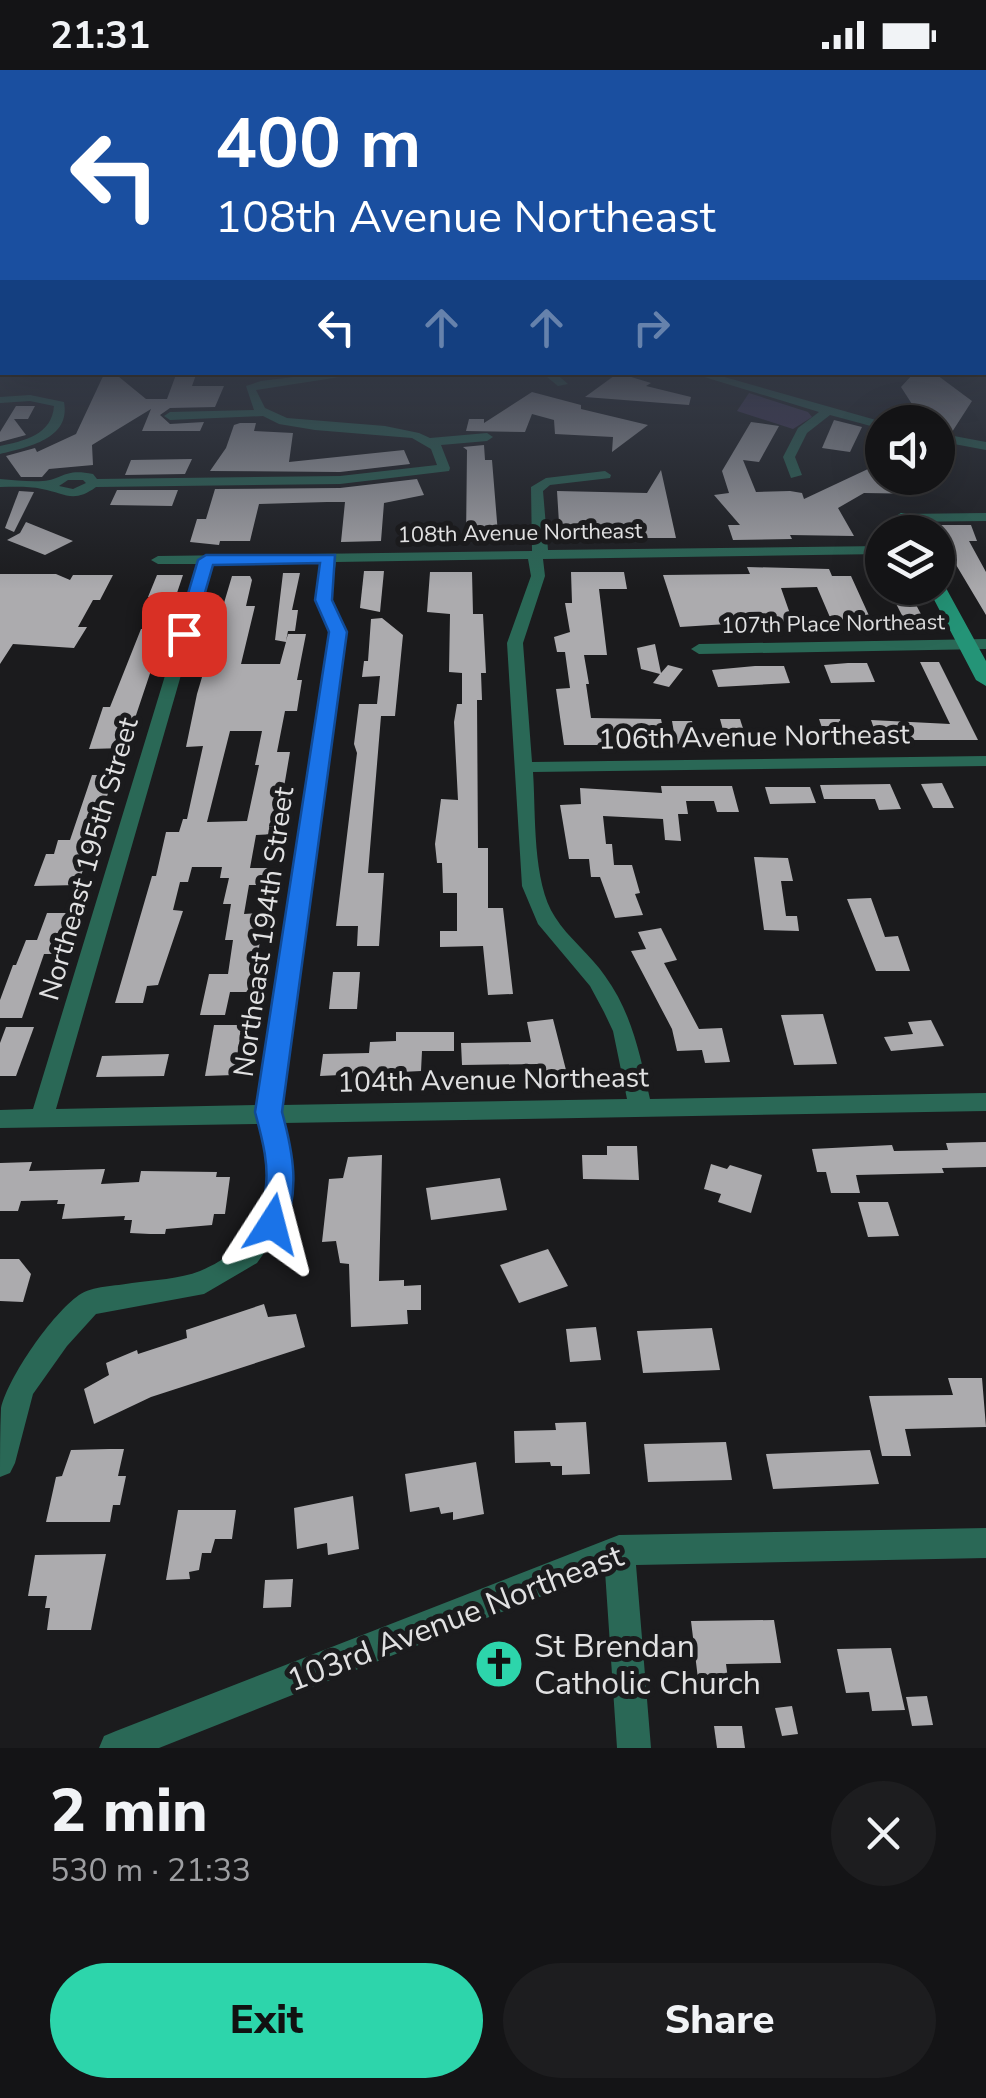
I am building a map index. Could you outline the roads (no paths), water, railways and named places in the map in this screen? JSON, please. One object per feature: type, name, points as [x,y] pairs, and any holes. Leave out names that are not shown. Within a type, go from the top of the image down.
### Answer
[{"type":"street","points":[[0,450],[49,432]]},
{"type":"street","points":[[402,432],[428,442],[486,436]]},
{"type":"street","points":[[796,474],[790,456],[802,432]]},
{"type":"street","points":[[955,440],[986,446]]},
{"type":"street","points":[[0,482],[52,485],[73,475],[88,477],[93,484],[340,480],[444,468],[444,460],[428,442]]},
{"type":"street","points":[[605,475],[546,482],[536,490],[541,550],[535,555],[538,576],[516,643],[522,767],[532,886],[546,919],[598,982],[615,1012],[624,1031],[641,1109]]},
{"type":"street","points":[[955,520],[986,517]]},
{"type":"street","name":"108th Avenue Northeast","points":[[158,560],[865,550]]},
{"type":"street","name":"Northeast 194th Street","points":[[0,1462],[21,1388],[57,1338],[90,1303],[204,1282],[248,1255],[272,1224],[280,1188],[278,1150],[269,1112],[338,632],[324,600],[329,558]]},
{"type":"street","name":"Northeast 195th Street","points":[[42,1117],[206,560]]},
{"type":"street","points":[[949,605],[976,644],[986,680]]},
{"type":"street","name":"107th Place Northeast","points":[[699,649],[976,644]]},
{"type":"street","name":"106th Avenue Northeast","points":[[522,767],[986,761]]},
{"type":"street","name":"104th Avenue Northeast","points":[[0,1119],[986,1102]]},
{"type":"street","name":"103rd Avenue Northeast","points":[[116,1748],[619,1550],[986,1543]]},
{"type":"street","points":[[619,1550],[634,1748]]},
{"type":"place","name":"St Brendan Catholic Church","points":[[499,1664]]}]
